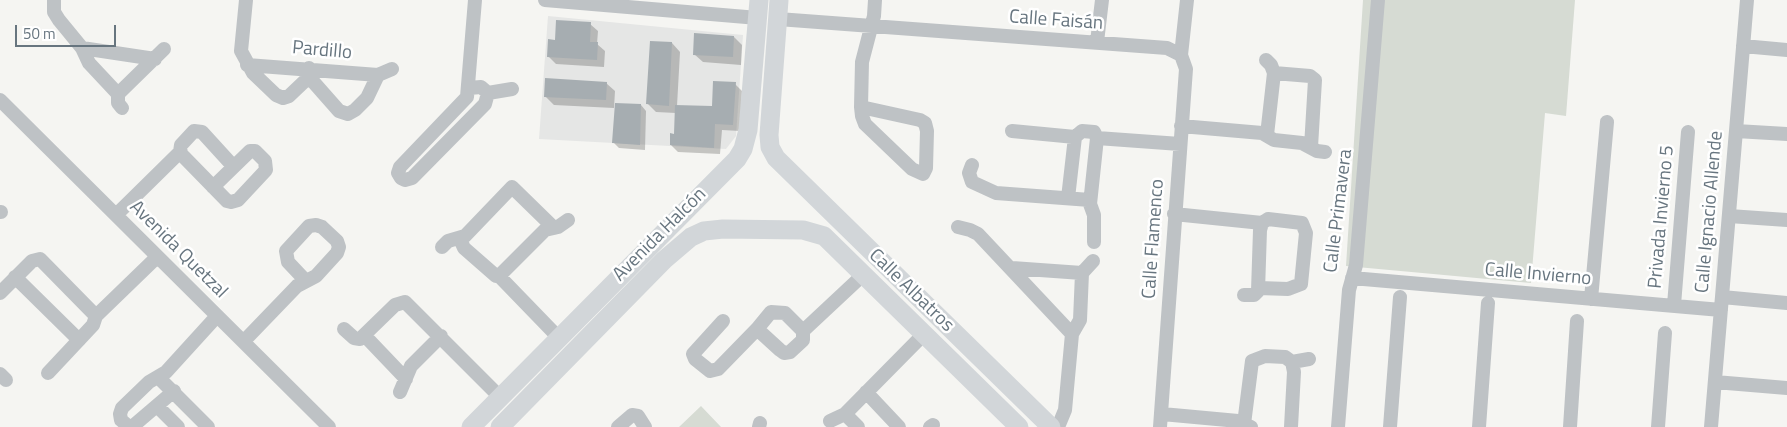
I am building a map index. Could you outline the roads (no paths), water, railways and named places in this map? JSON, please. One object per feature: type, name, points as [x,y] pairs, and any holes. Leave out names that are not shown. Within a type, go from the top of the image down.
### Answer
[{"type":"street","points":[[54,0],[56,16],[82,48],[89,63],[118,94],[118,103],[122,108]]},
{"type":"street","points":[[246,0],[241,45],[248,65],[280,98],[289,96],[308,72],[340,111],[348,114],[368,98],[378,75]]},
{"type":"street","points":[[469,88],[484,88],[488,93],[486,104],[412,178],[405,180],[401,178],[398,173],[400,167],[463,103],[469,88],[468,73],[475,0]]},
{"type":"street","points":[[545,0],[758,9]]},
{"type":"street","points":[[737,159],[753,152],[773,154],[769,134],[779,0]]},
{"type":"street","points":[[861,107],[920,120],[925,123],[927,131],[926,168],[923,174],[915,172],[865,124],[861,107],[863,58],[875,0]]},
{"type":"street","points":[[1097,42],[1102,0]]},
{"type":"street","name":"Calle Flamenco","points":[[1161,420],[1174,214],[1186,69],[1181,55],[1187,0]]},
{"type":"street","name":"Calle Primavera","points":[[1338,427],[1349,290],[1356,264],[1378,0]]},
{"type":"street","name":"Calle Ignacio Allende","points":[[1711,427],[1747,0]]},
{"type":"street","name":"Avenida Halcón","points":[[471,427],[737,159],[743,149],[748,130],[758,9]]},
{"type":"street","name":"Calle Faisán","points":[[778,19],[1167,48],[1181,55]]},
{"type":"street","points":[[1743,46],[1787,50]]},
{"type":"street","points":[[82,48],[155,59]]},
{"type":"street","points":[[118,94],[164,48]]},
{"type":"street","points":[[1266,60],[1272,65],[1274,73],[1267,135]]},
{"type":"street","name":"Pardillo","points":[[248,65],[308,72],[378,75],[392,69]]},
{"type":"street","points":[[1274,73],[1310,76],[1315,80],[1311,147]]},
{"type":"street","points":[[488,93],[512,89]]},
{"type":"street","name":"Avenida Quetzal","points":[[0,100],[330,427]]},
{"type":"street","points":[[1591,299],[1608,122]]},
{"type":"street","points":[[1181,126],[1267,135],[1278,141],[1302,143],[1316,151],[1325,152]]},
{"type":"street","points":[[116,215],[180,152],[181,145],[191,134],[197,131],[202,132],[233,166]]},
{"type":"street","points":[[1012,131],[1075,137]]},
{"type":"street","points":[[1736,131],[1787,134]]},
{"type":"street","points":[[1068,198],[1075,137],[1078,132],[1094,132],[1097,138],[1090,200],[1094,215],[1094,242]]},
{"type":"street","name":"Privada Invierno 5","points":[[1674,305],[1688,132]]},
{"type":"street","points":[[1097,138],[1180,144]]},
{"type":"street","points":[[180,152],[214,187],[228,201],[233,202],[238,200],[266,170],[265,161],[253,151],[248,152],[214,187]]},
{"type":"street","name":"Calle Albatros","points":[[773,154],[1051,427]]},
{"type":"street","points":[[972,166],[970,179],[990,192],[1005,195],[1090,200]]},
{"type":"street","points":[[442,247],[448,242],[460,239],[512,187],[554,228]]},
{"type":"street","points":[[698,198],[702,218],[714,229]]},
{"type":"street","points":[[803,230],[814,219],[817,199]]},
{"type":"street","points":[[1174,214],[1262,223],[1268,220],[1298,221],[1304,225],[1306,233],[1301,284],[1288,289],[1259,288]]},
{"type":"street","points":[[1729,216],[1787,220]]},
{"type":"street","points":[[499,276],[545,230],[554,228],[568,220]]},
{"type":"street","points":[[1244,295],[1257,294],[1259,288],[1260,230],[1262,223]]},
{"type":"street","points":[[958,227],[978,234],[1072,334]]},
{"type":"street","name":"Avenida Halcón","points":[[500,427],[664,260],[691,237],[714,229]]},
{"type":"street","name":"Calle Albatros","points":[[714,229],[803,230],[824,236],[1019,427]]},
{"type":"street","points":[[460,239],[464,248],[496,276],[499,276],[559,338]]},
{"type":"street","points":[[48,372],[93,326],[96,316],[157,257]]},
{"type":"street","points":[[0,293],[37,258],[43,260],[96,316]]},
{"type":"street","points":[[1058,427],[1065,410],[1072,334],[1080,320],[1082,273],[1093,261]]},
{"type":"street","points":[[1012,268],[1082,273]]},
{"type":"street","points":[[803,331],[864,274]]},
{"type":"street","points":[[15,277],[79,340]]},
{"type":"street","name":"Calle Invierno","points":[[1352,278],[1674,305],[1787,303]]},
{"type":"street","points":[[244,341],[305,280]]},
{"type":"street","points":[[1390,427],[1400,296]]},
{"type":"street","points":[[344,328],[356,340],[364,336],[395,305],[401,302],[409,304],[500,397]]},
{"type":"street","points":[[1479,427],[1488,303]]},
{"type":"street","points":[[723,321],[693,354],[695,359],[710,371],[718,369],[757,329],[768,313],[778,311],[785,313],[803,331],[803,340],[787,353],[780,350],[757,329]]},
{"type":"street","points":[[174,391],[133,426],[125,424],[120,414],[122,408],[158,376],[217,316]]},
{"type":"street","points":[[1570,427],[1577,321]]},
{"type":"street","points":[[1658,427],[1665,333]]},
{"type":"street","points":[[830,421],[845,414],[925,334]]},
{"type":"street","points":[[364,336],[406,379]]},
{"type":"street","points":[[400,392],[411,366],[441,336]]},
{"type":"street","points":[[1161,420],[1248,425],[1252,361],[1265,356],[1285,357],[1292,362],[1294,372],[1291,427]]},
{"type":"street","points":[[1292,362],[1308,359]]},
{"type":"street","points":[[158,376],[208,427]]},
{"type":"street","points":[[1715,382],[1787,388]]},
{"type":"street","points":[[866,392],[899,427]]},
{"type":"street","points":[[157,406],[178,427]]},
{"type":"street","points":[[845,414],[858,427]]},
{"type":"street","points":[[618,427],[632,415],[638,416],[645,427]]}]
